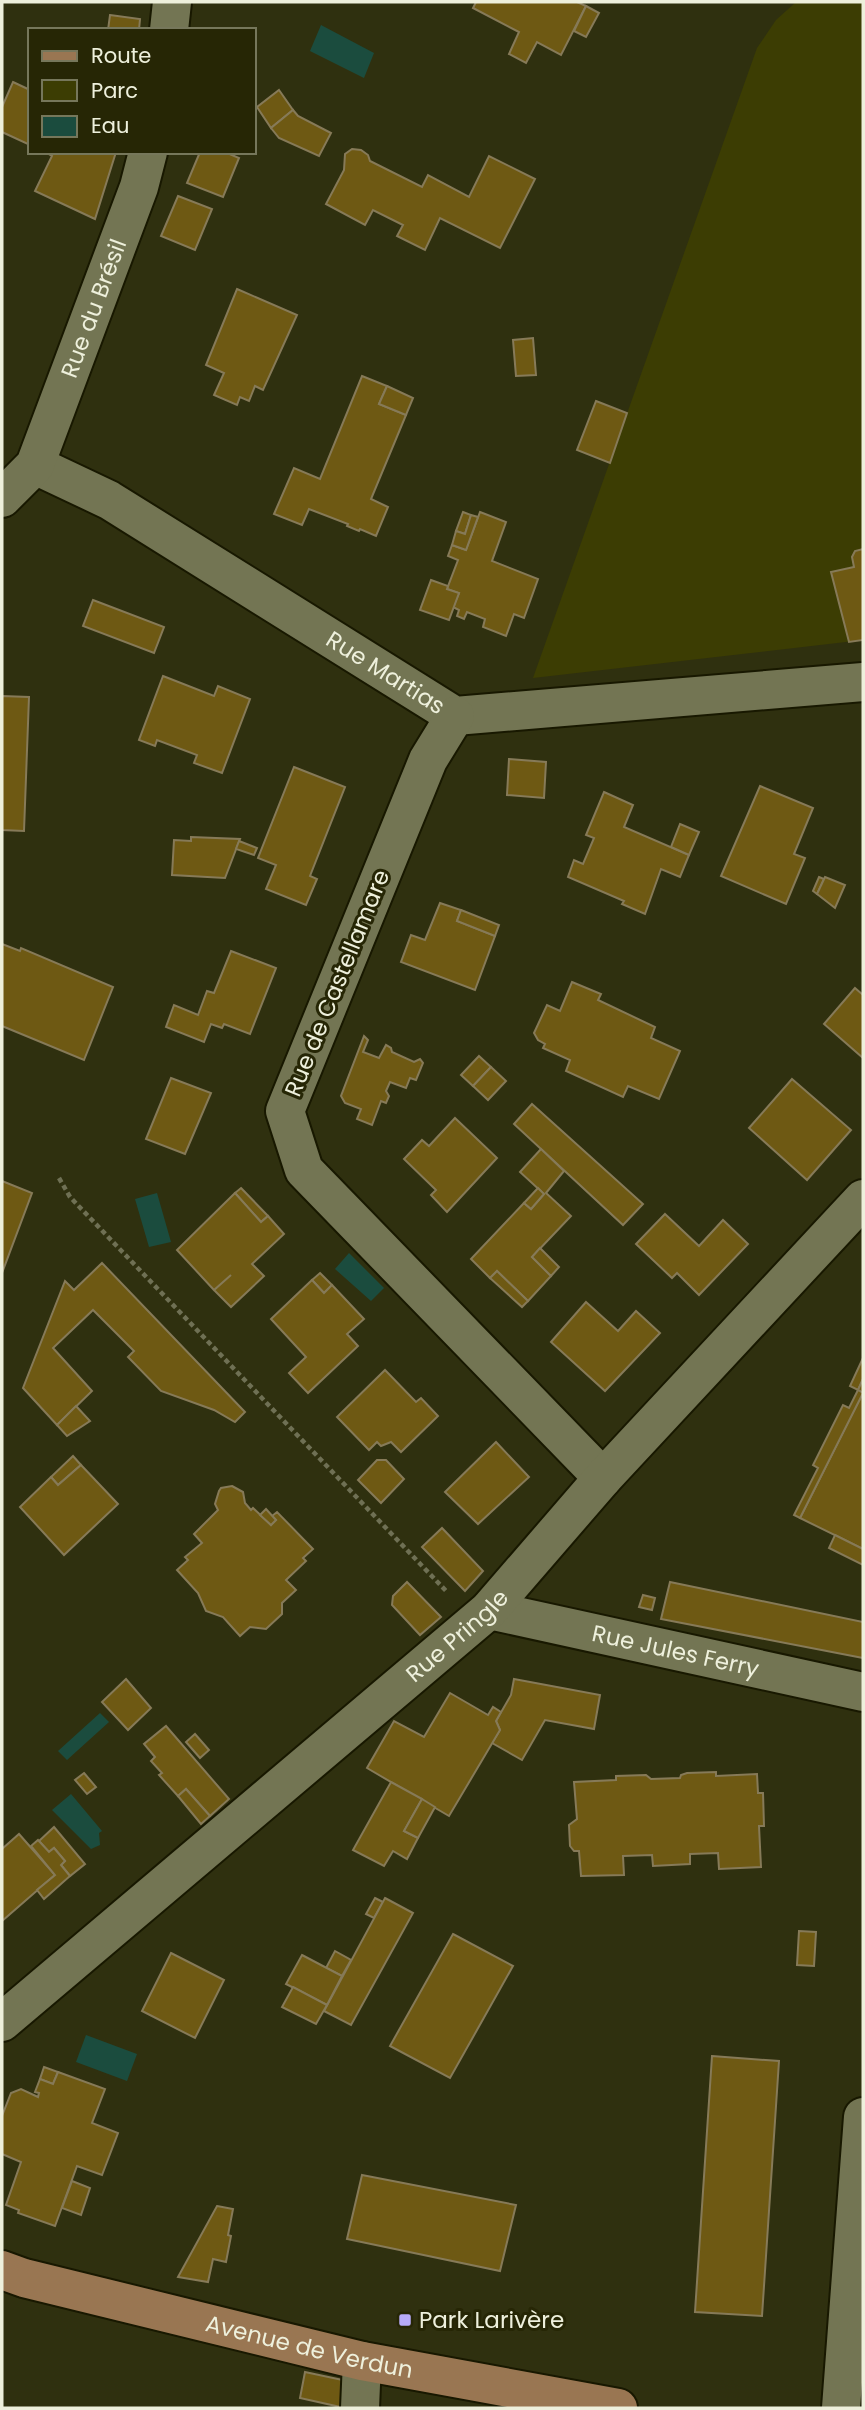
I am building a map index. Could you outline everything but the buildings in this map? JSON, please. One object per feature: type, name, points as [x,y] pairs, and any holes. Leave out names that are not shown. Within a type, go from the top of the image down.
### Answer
[{"type":"main road","name":"Avenue de Verdun","points":[[2,2270],[24,2278],[362,2361],[597,2406]]},
{"type":"street","points":[[169,28],[172,2]]},
{"type":"street","name":"Rue du Brésil","points":[[35,466],[139,187],[147,154]]},
{"type":"street","points":[[2,498],[35,466]]},
{"type":"street","name":"Rue Martias","points":[[35,466],[109,500],[455,716],[863,682]]},
{"type":"street","name":"Rue de Castellamare","points":[[455,716],[428,760],[285,1111],[304,1170],[603,1478]]},
{"type":"street","name":"Rue Pringle","points":[[2,2022],[482,1615],[603,1478],[863,1199]]},
{"type":"street","name":"Rue Jules Ferry","points":[[482,1615],[863,1692]]},
{"type":"street","points":[[841,2408],[863,2117]]},
{"type":"street","points":[[360,2408],[362,2361]]},
{"type":"path","points":[[59,1178],[70,1197],[482,1615]]},
{"type":"green space","points":[[796,2],[863,2],[863,640],[533,678],[757,48],[776,20]]},
{"type":"water","points":[[321,25],[374,53],[364,78],[310,51]]},
{"type":"water","points":[[157,1193],[171,1242],[149,1247],[135,1199]]},
{"type":"water","points":[[349,1253],[384,1288],[371,1301],[335,1269]]},
{"type":"water","points":[[100,1713],[109,1722],[67,1760],[58,1751]]},
{"type":"water","points":[[71,1794],[102,1831],[99,1833],[100,1845],[91,1849],[52,1810]]},
{"type":"water","points":[[86,2035],[137,2054],[127,2081],[76,2062]]},
{"type":"place","name":"Park Larivère","points":[[405,2320]]}]
